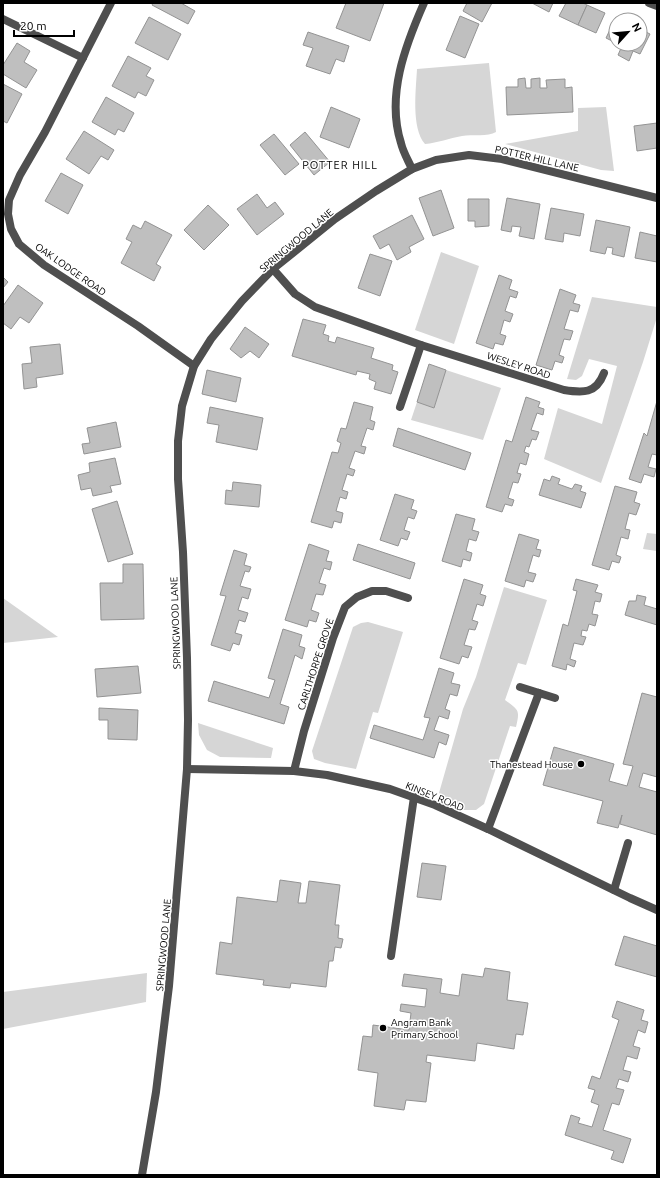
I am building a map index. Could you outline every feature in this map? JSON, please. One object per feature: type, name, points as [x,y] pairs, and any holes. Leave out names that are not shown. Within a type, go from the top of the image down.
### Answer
[{"type":"street","name":"OAK LODGE ROAD","points":[[111,3],[14,188],[9,200],[8,214],[11,229],[19,244],[44,265],[138,326],[194,366]]},
{"type":"street","points":[[412,169],[401,143],[396,117],[397,88],[401,64],[409,39],[424,3]]},
{"type":"street","points":[[649,3],[657,6]]},
{"type":"street","points":[[3,19],[83,58]]},
{"type":"street","name":"POTTER HILL LANE","points":[[412,169],[436,160],[469,155],[502,159],[657,198]]},
{"type":"street","name":"SPRINGWOOD LANE","points":[[142,1175],[156,1092],[169,986],[187,769],[188,720],[183,552],[178,479],[178,441],[182,406],[194,366],[215,333],[242,301],[273,269],[335,219],[412,169]]},
{"type":"street","name":"WESLEY ROAD","points":[[273,269],[295,294],[315,307],[421,345],[564,390],[580,393],[596,387],[601,381],[604,373]]},
{"type":"street","points":[[400,407],[421,345]]},
{"type":"street","name":"CARLTHORPE GROVE","points":[[294,771],[304,731],[333,638],[345,607],[357,597],[372,591],[386,591],[408,598]]},
{"type":"street","points":[[520,687],[555,698]]},
{"type":"street","points":[[488,829],[539,693]]},
{"type":"street","name":"KINSEY ROAD","points":[[187,769],[294,771],[327,775],[390,789],[414,797],[488,829],[657,910]]},
{"type":"street","points":[[391,956],[414,797]]},
{"type":"street","points":[[614,890],[628,843]]},
{"type":"shaded area","points":[[489,63],[496,132],[493,134],[466,135],[425,144],[421,137],[416,119],[415,97],[417,69]]},
{"type":"shaded area","points":[[606,107],[614,171],[601,170],[505,144],[578,131],[578,108]]},
{"type":"shaded area","points":[[441,252],[479,266],[454,344],[415,330]]},
{"type":"shaded area","points":[[592,297],[657,307],[657,317],[643,362],[601,483],[544,459],[558,408],[602,424],[617,366],[589,359],[582,376],[576,380],[567,379]]},
{"type":"shaded area","points":[[446,370],[501,388],[483,440],[411,420],[417,402],[434,408]]},
{"type":"shaded area","points":[[647,533],[657,534],[657,551],[643,549]]},
{"type":"shaded area","points":[[504,587],[547,600],[526,665],[518,663],[505,700],[516,708],[518,717],[516,727],[510,726],[484,804],[476,810],[464,810],[439,793],[463,709],[476,677]]},
{"type":"shaded area","points":[[3,598],[58,637],[3,643]]},
{"type":"shaded area","points":[[368,622],[403,632],[378,713],[373,712],[356,769],[325,763],[314,759],[312,751],[353,627],[361,623]]},
{"type":"shaded area","points":[[198,723],[273,748],[271,758],[220,757],[207,750],[199,735]]},
{"type":"shaded area","points":[[147,973],[146,1002],[3,1029],[3,992]]},
{"type":"building","points":[[153,3],[181,3],[195,11],[188,24],[152,5]]},
{"type":"building","points":[[346,3],[384,3],[370,41],[336,28]]},
{"type":"building","points":[[467,3],[492,3],[482,22],[463,11]]},
{"type":"building","points":[[532,3],[553,3],[549,12]]},
{"type":"building","points":[[566,3],[583,3],[587,5],[578,25],[559,16]]},
{"type":"building","points":[[587,5],[605,13],[596,33],[578,25]]},
{"type":"building","points":[[460,16],[479,24],[465,58],[446,50]]},
{"type":"building","points":[[149,17],[181,34],[168,60],[135,43]]},
{"type":"building","points":[[308,32],[349,46],[344,62],[336,59],[330,74],[306,66],[313,48],[303,45]]},
{"type":"building","points":[[17,43],[30,51],[24,62],[37,70],[26,88],[3,74],[3,65]]},
{"type":"building","points":[[619,52],[633,52],[629,61],[618,55]]},
{"type":"building","points":[[128,56],[151,68],[146,76],[154,80],[146,96],[138,92],[135,98],[112,86]]},
{"type":"building","points":[[525,78],[526,88],[531,88],[531,79],[540,78],[540,88],[547,88],[546,80],[565,79],[565,88],[572,87],[573,112],[507,115],[506,87],[518,87],[518,79]]},
{"type":"building","points":[[3,84],[22,94],[7,123],[3,121]]},
{"type":"building","points":[[106,97],[134,113],[124,132],[118,129],[115,135],[92,122]]},
{"type":"building","points":[[331,107],[360,119],[349,148],[320,137]]},
{"type":"building","points":[[657,123],[657,148],[637,151],[634,126]]},
{"type":"building","points":[[84,131],[114,150],[108,160],[101,156],[89,174],[66,159]]},
{"type":"building","points":[[305,132],[330,162],[314,175],[290,145]]},
{"type":"building","points":[[274,134],[299,164],[285,175],[260,145]]},
{"type":"building","points":[[61,173],[83,185],[68,214],[45,201]]},
{"type":"building","points":[[441,190],[454,228],[433,236],[419,198]]},
{"type":"building","points":[[257,194],[267,208],[275,202],[284,214],[257,235],[237,209]]},
{"type":"building","points":[[507,198],[540,204],[534,239],[519,236],[521,227],[512,226],[511,232],[501,230]]},
{"type":"building","points":[[468,199],[489,199],[489,226],[475,227],[475,221],[468,221]]},
{"type":"building","points":[[208,205],[229,225],[204,250],[184,230]]},
{"type":"building","points":[[551,208],[584,214],[580,236],[564,233],[563,242],[545,239]]},
{"type":"building","points":[[412,215],[424,239],[409,247],[411,252],[397,260],[389,244],[380,249],[373,236]]},
{"type":"building","points":[[596,220],[630,227],[624,257],[612,254],[613,248],[607,247],[605,254],[590,251]]},
{"type":"building","points":[[145,221],[172,235],[156,264],[161,267],[154,281],[121,263],[132,242],[126,239],[133,225],[141,229]]},
{"type":"building","points":[[640,232],[657,236],[657,262],[635,258]]},
{"type":"building","points":[[370,254],[392,261],[380,296],[358,288]]},
{"type":"building","points":[[499,275],[512,280],[509,289],[518,292],[516,298],[510,296],[505,311],[513,314],[510,322],[504,320],[500,334],[506,336],[503,345],[495,343],[493,349],[476,343]]},
{"type":"building","points":[[3,277],[8,282],[3,288]]},
{"type":"building","points":[[18,285],[43,303],[29,323],[20,317],[11,329],[3,323],[3,306]]},
{"type":"building","points":[[560,289],[576,295],[573,303],[580,305],[578,312],[570,310],[564,329],[573,331],[570,340],[564,339],[559,355],[564,357],[562,363],[555,361],[552,370],[536,365]]},
{"type":"building","points":[[303,319],[326,325],[323,334],[329,336],[328,341],[335,343],[337,337],[374,348],[371,358],[393,365],[392,370],[398,372],[391,394],[374,389],[376,382],[369,379],[370,374],[357,371],[356,375],[292,356]]},
{"type":"building","points":[[245,327],[269,344],[259,358],[250,351],[241,358],[230,349]]},
{"type":"building","points":[[60,344],[63,374],[36,378],[37,387],[24,389],[22,364],[32,363],[30,347]]},
{"type":"building","points":[[429,364],[446,370],[434,408],[417,402]]},
{"type":"building","points":[[207,370],[241,378],[236,402],[202,394]]},
{"type":"building","points":[[526,397],[540,402],[538,407],[544,409],[543,415],[537,413],[531,430],[539,432],[536,440],[532,439],[529,447],[526,446],[524,452],[529,454],[526,465],[520,463],[517,473],[521,474],[518,483],[513,482],[508,498],[514,500],[512,506],[505,504],[502,512],[486,507],[506,440],[512,442]]},
{"type":"building","points":[[657,401],[657,455],[652,454],[648,467],[656,469],[654,477],[644,474],[641,483],[629,479],[644,433],[647,436]]},
{"type":"building","points":[[354,402],[373,407],[370,420],[375,422],[373,430],[367,428],[361,446],[366,447],[364,454],[355,451],[349,468],[355,470],[353,476],[347,474],[342,490],[348,492],[346,499],[340,497],[336,511],[343,513],[341,523],[334,521],[332,528],[311,522],[332,452],[338,453],[341,443],[337,441],[341,428],[346,429]]},
{"type":"building","points":[[210,407],[263,418],[257,450],[216,442],[219,425],[207,423]]},
{"type":"building","points":[[116,422],[121,447],[84,454],[82,444],[90,443],[87,428]]},
{"type":"building","points":[[398,428],[471,453],[465,470],[393,446]]},
{"type":"building","points":[[115,458],[121,484],[110,486],[112,492],[93,496],[91,488],[81,490],[78,475],[90,472],[89,463]]},
{"type":"building","points":[[552,476],[560,479],[558,484],[572,489],[575,484],[582,486],[580,491],[586,493],[581,508],[539,495],[544,479],[550,481]]},
{"type":"building","points":[[233,482],[261,485],[259,507],[225,504],[226,490],[232,491]]},
{"type":"building","points":[[615,486],[637,492],[634,502],[640,504],[636,515],[629,513],[625,529],[630,530],[628,539],[621,537],[616,555],[621,557],[619,563],[612,561],[609,570],[592,565]]},
{"type":"building","points":[[395,494],[414,500],[411,509],[417,511],[414,519],[408,517],[404,530],[410,532],[407,540],[401,538],[398,546],[380,540]]},
{"type":"building","points":[[117,501],[133,554],[108,562],[92,509]]},
{"type":"building","points":[[456,514],[475,519],[472,530],[479,532],[476,541],[469,539],[466,551],[472,553],[470,561],[463,559],[461,567],[442,561]]},
{"type":"building","points":[[519,534],[539,540],[536,549],[541,550],[539,557],[533,555],[528,572],[536,574],[533,582],[526,580],[524,587],[505,581]]},
{"type":"building","points":[[309,544],[329,551],[326,561],[332,562],[330,570],[324,568],[319,583],[326,585],[323,595],[316,594],[311,610],[319,613],[316,622],[309,620],[307,627],[285,620]]},
{"type":"building","points":[[358,544],[415,563],[410,579],[353,560]]},
{"type":"building","points":[[234,550],[247,554],[244,565],[251,567],[249,572],[245,571],[240,586],[251,589],[248,599],[242,597],[238,610],[248,613],[245,622],[239,620],[235,633],[242,635],[239,645],[233,643],[230,651],[211,645],[226,596],[220,595]]},
{"type":"building","points":[[123,564],[143,564],[144,619],[101,620],[100,583],[123,583]]},
{"type":"building","points":[[464,579],[483,585],[480,594],[486,596],[483,606],[477,604],[472,620],[478,622],[475,630],[469,629],[464,645],[472,647],[468,658],[462,656],[459,664],[440,658]]},
{"type":"building","points":[[576,579],[598,585],[595,592],[602,594],[600,602],[595,601],[592,614],[598,615],[595,626],[589,624],[587,631],[582,630],[581,636],[586,637],[583,645],[574,643],[570,659],[576,661],[574,667],[567,664],[566,670],[552,666],[563,624],[568,626],[577,591],[573,590]]},
{"type":"building","points":[[637,595],[646,597],[644,605],[657,609],[657,625],[625,615],[629,601],[636,601]]},
{"type":"building","points":[[283,629],[302,635],[299,646],[305,648],[302,659],[295,655],[280,704],[289,707],[284,724],[208,701],[214,681],[269,698],[275,680],[268,678]]},
{"type":"building","points":[[138,666],[141,693],[97,697],[95,669]]},
{"type":"building","points":[[439,668],[454,673],[451,683],[460,685],[457,696],[450,694],[445,709],[450,711],[448,719],[439,716],[434,730],[449,735],[446,745],[439,742],[434,758],[370,738],[374,725],[423,740],[430,718],[424,717]]},
{"type":"building","name":"Thanestead House","points":[[642,693],[657,697],[657,777],[643,773],[639,787],[657,792],[657,835],[620,824],[622,815],[618,828],[597,823],[603,801],[543,785],[554,747],[614,764],[609,781],[627,786],[633,766],[623,764]]},
{"type":"building","points":[[99,708],[138,710],[137,740],[108,739],[108,720],[99,720]]},
{"type":"building","points":[[422,863],[446,866],[441,900],[417,897]]},
{"type":"building","points":[[280,880],[301,883],[298,903],[306,903],[309,881],[340,885],[335,925],[339,925],[338,938],[343,939],[341,948],[335,947],[333,961],[329,961],[326,987],[291,983],[290,988],[263,985],[264,980],[216,974],[220,942],[232,944],[237,897],[277,902]]},
{"type":"building","points":[[624,936],[657,946],[657,977],[615,965]]},
{"type":"building","points":[[485,968],[510,972],[507,1000],[528,1003],[523,1035],[516,1034],[514,1049],[477,1043],[475,1061],[427,1055],[426,1062],[431,1063],[426,1102],[406,1100],[404,1110],[374,1106],[378,1073],[358,1070],[363,1036],[372,1037],[373,1025],[409,1030],[411,1013],[400,1011],[401,1004],[425,1007],[427,989],[402,986],[404,974],[442,979],[440,993],[459,996],[462,974],[483,977]]},
{"type":"building","points":[[617,1001],[644,1010],[641,1020],[648,1022],[645,1033],[638,1030],[633,1046],[640,1048],[637,1059],[627,1056],[623,1070],[631,1072],[628,1082],[619,1079],[616,1088],[624,1090],[619,1105],[612,1103],[603,1130],[631,1139],[623,1163],[611,1159],[614,1151],[565,1135],[571,1115],[580,1118],[578,1123],[592,1127],[599,1105],[591,1102],[595,1090],[588,1088],[592,1076],[600,1079],[619,1020],[612,1017]]},
{"type":"place","name":"Thanestead House","points":[[581,764]]},
{"type":"place","name":"Angram Bank Primary School","points":[[383,1028]]},
{"type":"district","name":"POTTER HILL","points":[[340,165]]}]
